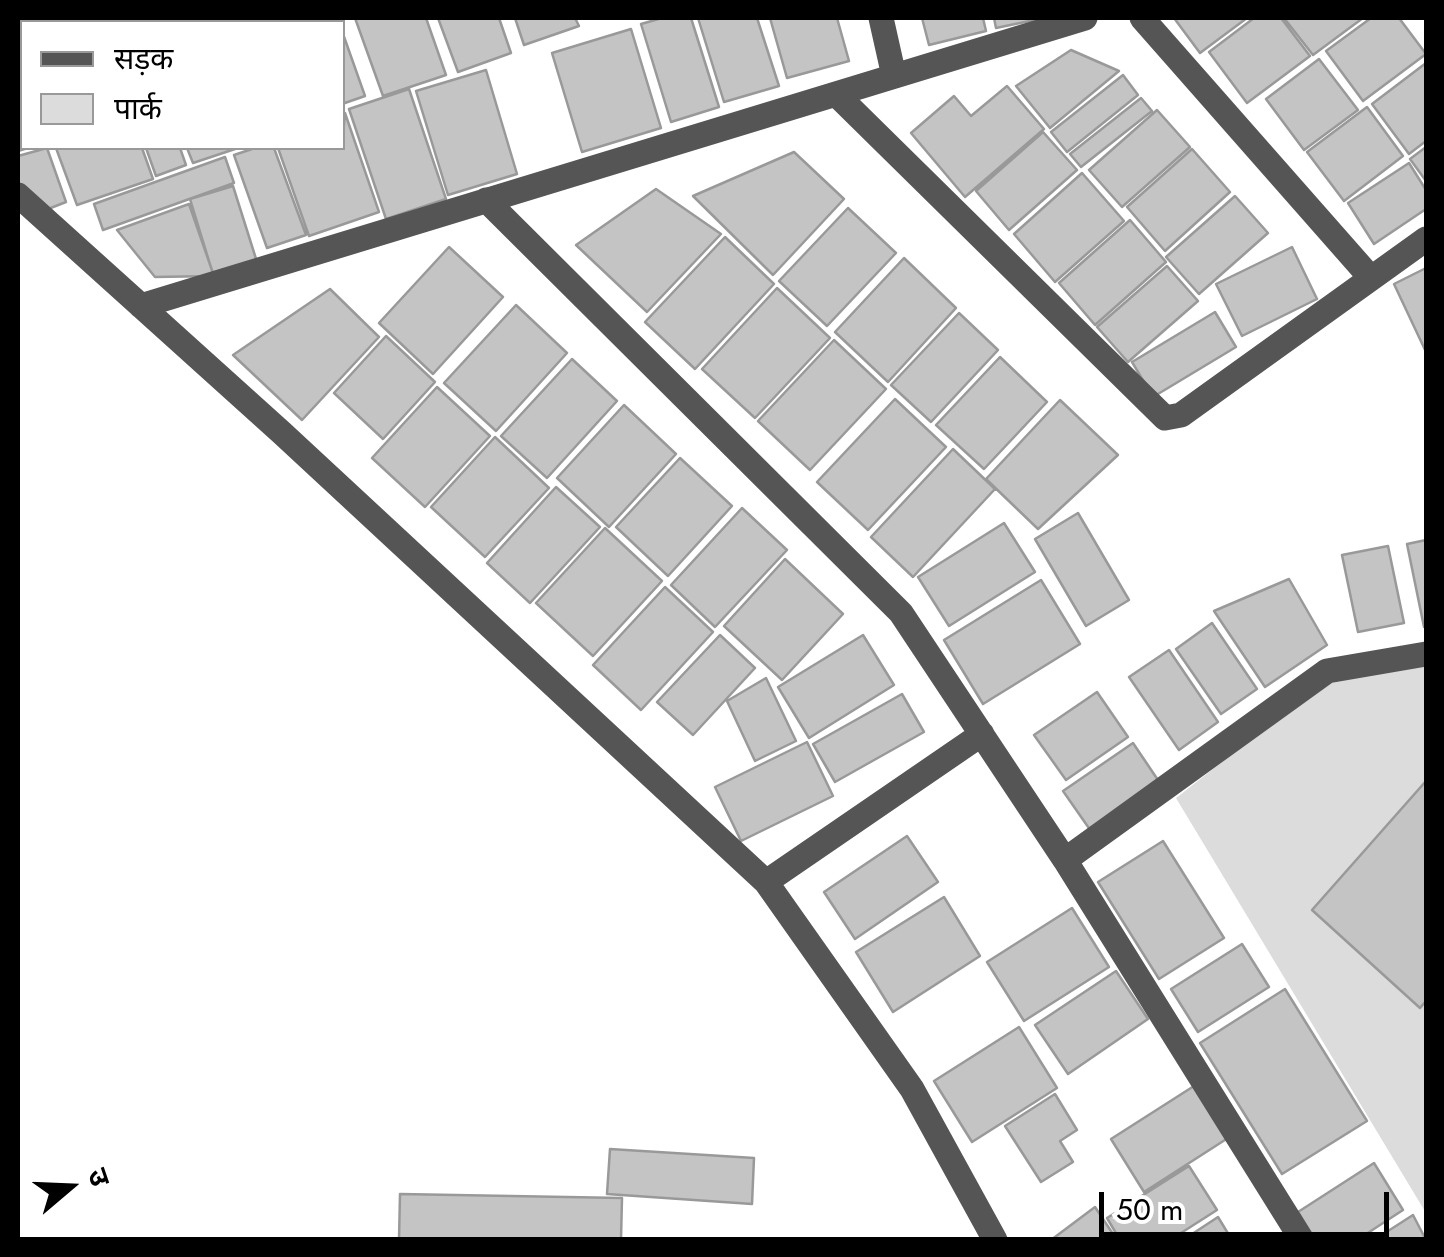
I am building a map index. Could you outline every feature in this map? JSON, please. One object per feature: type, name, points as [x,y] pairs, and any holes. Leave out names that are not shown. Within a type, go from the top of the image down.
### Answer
[{"type":"street","points":[[881,18],[894,76]]},
{"type":"street","points":[[141,306],[1084,18]]},
{"type":"street","points":[[1142,18],[1370,277]]},
{"type":"street","points":[[836,94],[1164,418],[1181,415],[1426,239]]},
{"type":"street","points":[[18,196],[766,882],[912,1089],[995,1240]]},
{"type":"street","points":[[486,200],[901,613],[1065,860],[1302,1240]]},
{"type":"street","points":[[1065,860],[1327,672],[1426,654]]},
{"type":"street","points":[[766,882],[982,734]]},
{"type":"green space","points":[[1426,666],[1426,1213],[1176,798],[1324,682]]},
{"type":"building","points":[[207,18],[274,20],[208,20]]},
{"type":"building","points":[[278,18],[339,20],[279,20]]},
{"type":"building","points":[[355,18],[426,18],[446,75],[383,96]]},
{"type":"building","points":[[438,18],[499,18],[511,53],[458,72]]},
{"type":"building","points":[[515,18],[575,18],[579,26],[524,45]]},
{"type":"building","points":[[662,18],[691,18],[719,107],[671,122],[641,24]]},
{"type":"building","points":[[698,18],[757,18],[779,86],[724,102]]},
{"type":"building","points":[[770,18],[837,18],[849,61],[787,78]]},
{"type":"building","points":[[922,18],[983,18],[986,31],[929,45]]},
{"type":"building","points":[[994,18],[1044,18],[996,28]]},
{"type":"building","points":[[1174,18],[1247,18],[1200,53]]},
{"type":"building","points":[[1254,18],[1281,18],[1310,56],[1247,103],[1209,52]]},
{"type":"building","points":[[1284,18],[1363,18],[1313,55]]},
{"type":"building","points":[[1371,18],[1399,18],[1426,54],[1363,101],[1326,51]]},
{"type":"building","points":[[631,29],[661,128],[582,152],[552,53]]},
{"type":"building","points":[[345,39],[365,96],[345,103]]},
{"type":"building","points":[[1071,50],[1119,71],[1050,128],[1016,86]]},
{"type":"building","points":[[1319,59],[1358,110],[1304,150],[1266,99]]},
{"type":"building","points":[[1426,63],[1426,141],[1409,154],[1372,104]]},
{"type":"building","points":[[486,70],[517,174],[448,195],[416,91]]},
{"type":"building","points":[[1123,75],[1138,95],[1067,152],[1051,132]]},
{"type":"building","points":[[18,86],[21,150],[18,151]]},
{"type":"building","points":[[1007,86],[1044,129],[965,197],[911,133],[954,96],[971,116]]},
{"type":"building","points":[[409,89],[446,199],[386,219],[349,109]]},
{"type":"building","points":[[1141,98],[1152,111],[1081,167],[1070,154]]},
{"type":"building","points":[[1367,107],[1403,156],[1344,201],[1307,152]]},
{"type":"building","points":[[1157,110],[1190,147],[1122,207],[1089,170]]},
{"type":"building","points":[[345,113],[379,212],[309,236],[279,150],[345,150]]},
{"type":"building","points":[[1043,132],[1077,170],[1009,230],[976,191]]},
{"type":"building","points":[[1426,147],[1426,181],[1410,159]]},
{"type":"building","points":[[1192,149],[1230,192],[1165,251],[1127,207]]},
{"type":"building","points":[[48,150],[66,202],[43,211],[18,186],[18,156]]},
{"type":"building","points":[[57,150],[143,150],[153,179],[77,205]]},
{"type":"building","points":[[147,150],[181,150],[186,165],[156,176]]},
{"type":"building","points":[[188,150],[232,150],[193,163]]},
{"type":"building","points":[[249,150],[275,150],[306,235],[267,248],[234,155]]},
{"type":"building","points":[[794,152],[844,199],[773,275],[693,196]]},
{"type":"building","points":[[225,157],[234,183],[103,230],[94,204]]},
{"type":"building","points":[[1409,163],[1426,190],[1426,209],[1374,244],[1348,203]]},
{"type":"building","points":[[1082,173],[1124,221],[1055,282],[1014,234]]},
{"type":"building","points":[[233,186],[257,262],[213,274],[190,199]]},
{"type":"building","points":[[656,189],[721,234],[647,312],[576,245]]},
{"type":"building","points":[[1235,196],[1268,233],[1199,294],[1166,257]]},
{"type":"building","points":[[189,204],[214,276],[155,277],[117,230]]},
{"type":"building","points":[[848,208],[896,253],[827,326],[779,281]]},
{"type":"building","points":[[1130,220],[1166,262],[1095,325],[1059,283]]},
{"type":"building","points":[[725,237],[774,284],[695,369],[645,322]]},
{"type":"building","points":[[449,247],[503,297],[433,374],[379,323]]},
{"type":"building","points":[[1292,247],[1317,299],[1242,336],[1216,284]]},
{"type":"building","points":[[904,258],[956,308],[888,382],[835,332]]},
{"type":"building","points":[[1167,266],[1198,301],[1128,362],[1097,327]]},
{"type":"building","points":[[1426,268],[1426,352],[1394,284]]},
{"type":"building","points":[[777,288],[830,338],[755,418],[702,369]]},
{"type":"building","points":[[330,289],[379,337],[302,420],[233,355]]},
{"type":"building","points":[[516,305],[567,353],[496,431],[444,383]]},
{"type":"building","points":[[1215,312],[1236,347],[1153,397],[1132,362]]},
{"type":"building","points":[[959,313],[998,350],[931,422],[891,385]]},
{"type":"building","points":[[386,336],[435,382],[383,439],[334,393]]},
{"type":"building","points":[[834,340],[886,389],[810,470],[758,421]]},
{"type":"building","points":[[1000,357],[1047,402],[984,469],[936,425]]},
{"type":"building","points":[[572,359],[617,401],[547,478],[501,436]]},
{"type":"building","points":[[437,387],[490,436],[425,507],[372,458]]},
{"type":"building","points":[[895,399],[946,447],[868,530],[817,482]]},
{"type":"building","points":[[1060,400],[1118,455],[1038,529],[986,479]]},
{"type":"building","points":[[624,405],[676,454],[609,527],[557,478]]},
{"type":"building","points":[[495,437],[549,488],[485,557],[431,507]]},
{"type":"building","points":[[953,449],[995,489],[913,577],[871,537]]},
{"type":"building","points":[[680,458],[732,506],[668,576],[616,527]]},
{"type":"building","points":[[556,487],[600,527],[530,603],[487,563]]},
{"type":"building","points":[[742,508],[787,550],[715,627],[671,585]]},
{"type":"building","points":[[1078,513],[1129,600],[1086,626],[1035,539]]},
{"type":"building","points":[[1004,523],[1035,572],[949,626],[918,577]]},
{"type":"building","points":[[605,528],[662,581],[593,656],[536,603]]},
{"type":"building","points":[[1426,540],[1426,626],[1424,627],[1407,544]]},
{"type":"building","points":[[1388,546],[1404,623],[1358,632],[1342,555]]},
{"type":"building","points":[[785,559],[843,614],[782,680],[724,626]]},
{"type":"building","points":[[1289,579],[1327,645],[1265,687],[1214,611]]},
{"type":"building","points":[[1041,580],[1080,644],[983,704],[944,640]]},
{"type":"building","points":[[665,587],[713,632],[641,710],[593,665]]},
{"type":"building","points":[[1212,623],[1257,689],[1221,714],[1176,649]]},
{"type":"building","points":[[720,635],[755,668],[693,735],[657,702]]},
{"type":"building","points":[[863,635],[894,685],[809,738],[778,687]]},
{"type":"building","points":[[1169,650],[1218,722],[1179,750],[1129,677]]},
{"type":"building","points":[[766,678],[796,741],[755,761],[727,701]]},
{"type":"building","points":[[1097,692],[1128,737],[1066,780],[1034,735]]},
{"type":"building","points":[[902,694],[924,732],[835,782],[813,744]]},
{"type":"building","points":[[807,742],[833,796],[741,841],[715,787]]},
{"type":"building","points":[[1133,743],[1162,786],[1093,834],[1063,791]]},
{"type":"building","points":[[1426,781],[1426,1001],[1420,1008],[1312,910]]},
{"type":"building","points":[[907,836],[938,882],[855,939],[824,892]]},
{"type":"building","points":[[1163,841],[1224,938],[1159,979],[1098,882]]},
{"type":"building","points":[[944,897],[980,956],[893,1012],[856,952]]},
{"type":"building","points":[[1072,908],[1109,967],[1024,1021],[987,962]]},
{"type":"building","points":[[1242,944],[1269,987],[1198,1032],[1171,989]]},
{"type":"building","points":[[1116,971],[1148,1019],[1068,1074],[1035,1025]]},
{"type":"building","points":[[1285,989],[1367,1121],[1282,1174],[1200,1043]]},
{"type":"building","points":[[1019,1027],[1057,1088],[972,1142],[934,1081]]},
{"type":"building","points":[[1194,1086],[1228,1138],[1144,1192],[1111,1139]]},
{"type":"building","points":[[1055,1094],[1077,1130],[1060,1141],[1073,1162],[1041,1182],[1005,1126]]},
{"type":"building","points":[[610,1149],[754,1158],[752,1204],[607,1194]]},
{"type":"building","points":[[1374,1163],[1403,1210],[1357,1240],[1315,1240],[1298,1212]]},
{"type":"building","points":[[1189,1166],[1217,1210],[1170,1240],[1120,1240],[1107,1218]]},
{"type":"building","points":[[400,1194],[622,1198],[621,1240],[399,1240]]},
{"type":"building","points":[[1095,1207],[1117,1240],[1051,1240]]},
{"type":"building","points":[[1413,1215],[1426,1240],[1374,1240]]},
{"type":"building","points":[[1218,1217],[1232,1240],[1183,1240]]}]
